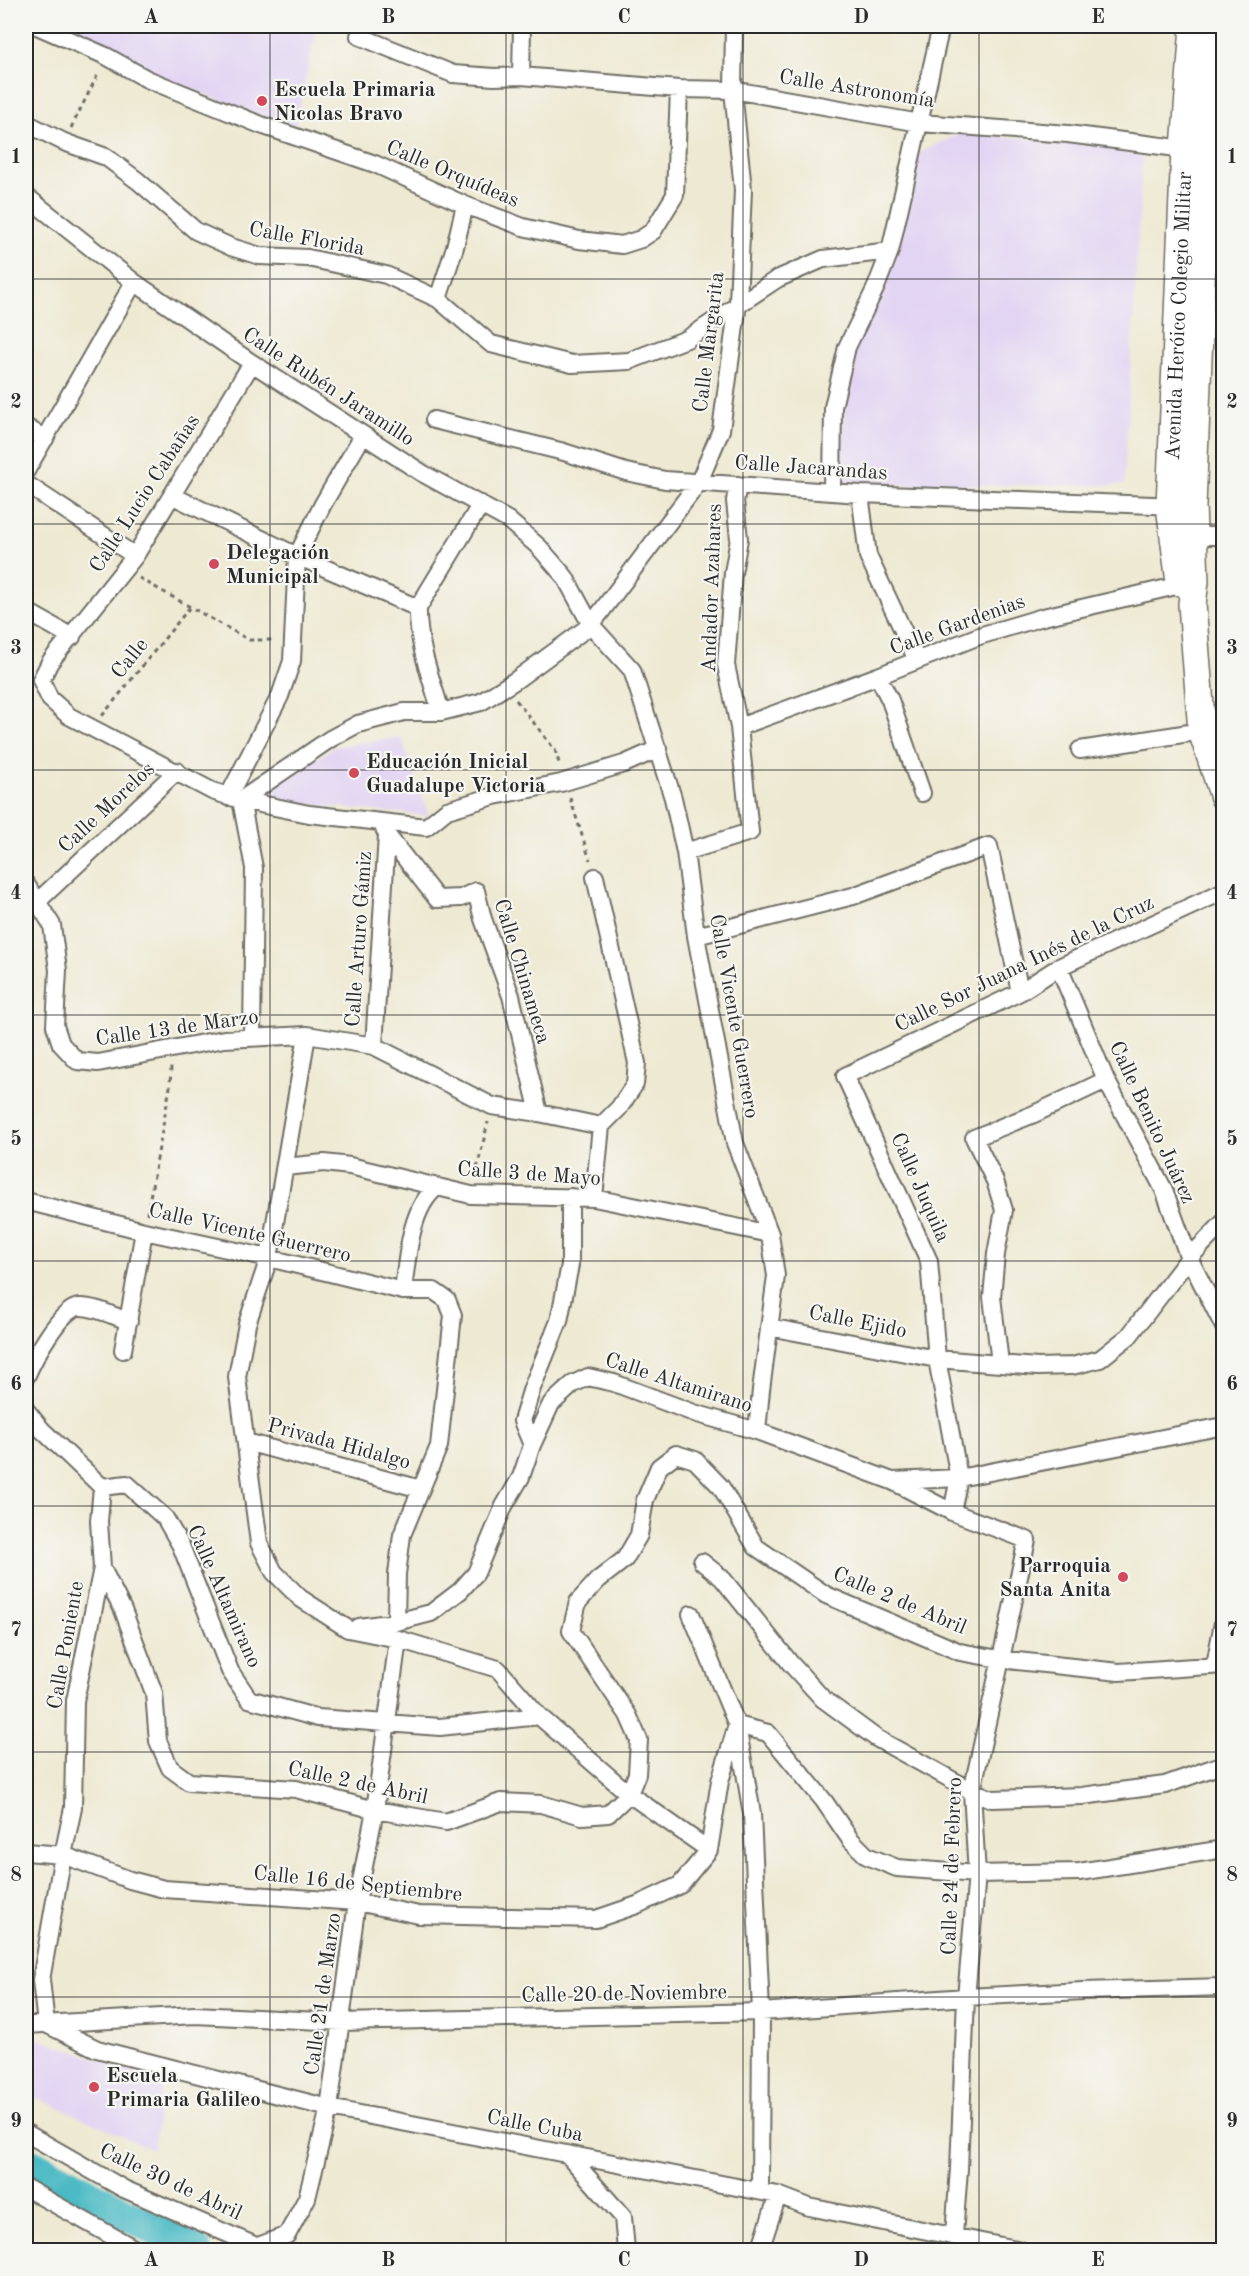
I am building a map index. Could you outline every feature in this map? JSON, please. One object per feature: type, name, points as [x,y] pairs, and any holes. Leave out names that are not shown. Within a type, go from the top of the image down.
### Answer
[{"type":"main road","name":"Avenida Heróico Colegio Militar","points":[[1194,26],[1185,149],[1181,506],[1202,731],[1224,797]]},
{"type":"main road","name":"Avenida Heróico Colegio Militar","points":[[1181,506],[1214,26]]},
{"type":"street","name":"Calle Orquídeas","points":[[37,26],[106,57],[147,79],[261,125],[375,164],[465,205],[523,227],[579,240],[622,245],[653,231],[675,195],[680,89]]},
{"type":"street","points":[[521,76],[522,26]]},
{"type":"street","name":"Calle Margarita","points":[[591,625],[699,482],[721,430],[738,303],[743,190],[734,90],[734,26]]},
{"type":"street","points":[[832,491],[833,407],[847,347],[876,287],[890,251],[941,26]]},
{"type":"street","name":"Calle Astronomía","points":[[359,36],[453,74],[521,76],[680,89],[734,90],[920,123],[1068,134],[1185,149]]},
{"type":"street","name":"Calle Florida","points":[[26,123],[64,142],[106,157],[196,231],[231,247],[260,256],[308,258],[386,275],[438,298],[491,344],[572,364],[629,361],[687,339],[777,279],[823,259],[890,251]]},
{"type":"street","name":"Calle Rubén Jaramillo","points":[[26,196],[134,282],[252,363],[422,473],[508,520],[539,547],[564,577],[591,625]]},
{"type":"street","points":[[438,298],[455,247],[465,205]]},
{"type":"street","points":[[26,471],[134,282]]},
{"type":"street","name":"Calle Lucio Cabañas","points":[[252,363],[135,556],[50,662],[41,680],[50,699],[69,716],[212,791],[234,799],[384,829],[426,827],[447,810],[494,796],[561,783],[624,764],[658,749]]},
{"type":"street","name":"Calle Jacarandas","points":[[434,420],[564,452],[626,472],[665,480],[860,494],[1181,506]]},
{"type":"street","points":[[26,427],[45,439]]},
{"type":"street","points":[[252,1038],[254,868],[234,799],[280,696],[292,662],[297,556],[323,504],[363,435]]},
{"type":"street","points":[[26,484],[135,556]]},
{"type":"street","name":"Andador Azahares","points":[[685,852],[750,832],[739,727],[726,665],[733,573],[739,539],[735,501],[738,485]]},
{"type":"street","points":[[860,494],[868,556],[917,660]]},
{"type":"street","points":[[173,496],[297,556],[417,608]]},
{"type":"street","points":[[441,712],[417,622],[417,608],[481,504]]},
{"type":"street","points":[[1184,537],[1224,536]]},
{"type":"street","name":"Calle Gardenias","points":[[739,727],[979,636],[1043,617],[1189,590]]},
{"type":"street","points":[[26,611],[72,637]]},
{"type":"street","points":[[234,799],[358,724],[404,712],[441,712],[481,702],[543,661],[591,625]]},
{"type":"street","name":"Calle Vicente Guerrero","points":[[591,625],[632,670],[673,798],[685,852],[696,936],[735,1143],[770,1234],[776,1276],[760,1390],[758,1431]]},
{"type":"street","points":[[878,676],[890,700],[922,793]]},
{"type":"street","points":[[1080,750],[1202,731]]},
{"type":"street","name":"Calle Morelos","points":[[38,901],[177,771]]},
{"type":"street","name":"Calle Arturo Gámiz","points":[[374,1046],[384,829]]},
{"type":"street","name":"Calle Chinameca","points":[[384,829],[437,899],[461,898],[476,891],[483,919],[511,996],[539,1113]]},
{"type":"street","points":[[696,936],[853,896],[989,846],[1020,992]]},
{"type":"street","points":[[594,1198],[601,1126],[619,1108],[635,1084],[637,1063],[595,877]]},
{"type":"street","name":"Calle 13 de Marzo","points":[[26,884],[52,925],[58,969],[55,1026],[61,1044],[76,1060],[98,1063],[224,1039],[307,1035],[374,1046],[492,1106],[601,1126]]},
{"type":"street","name":"Calle Sor Juana Inés de la Cruz","points":[[845,1076],[1020,992],[1059,967],[1224,891]]},
{"type":"street","name":"Calle Benito Juárez","points":[[1059,967],[1106,1080],[1164,1190],[1189,1258],[1224,1327]]},
{"type":"street","points":[[307,1035],[269,1258],[247,1324],[237,1377],[259,1544],[274,1572],[300,1598],[348,1629],[398,1639],[498,1669],[539,1716],[629,1794],[709,1850],[720,1781],[737,1725]]},
{"type":"street","name":"Calle Juquila","points":[[845,1076],[929,1261],[937,1359]]},
{"type":"street","points":[[1000,1363],[992,1298],[996,1254],[1004,1210],[995,1181],[974,1138],[1034,1114],[1106,1080]]},
{"type":"street","name":"Calle 3 de Mayo","points":[[285,1167],[324,1163],[350,1166],[471,1195],[594,1198],[770,1234]]},
{"type":"street","points":[[403,1291],[411,1236],[426,1196],[436,1188]]},
{"type":"street","points":[[532,1445],[522,1421],[532,1388],[559,1321],[570,1264],[570,1197]]},
{"type":"street","name":"Calle Vicente Guerrero","points":[[27,1204],[269,1258],[403,1291],[434,1291],[447,1300],[453,1315],[439,1446],[421,1489]]},
{"type":"street","name":"Calle Ejido","points":[[770,1327],[937,1359],[1038,1367],[1072,1366],[1101,1359],[1129,1336],[1189,1258],[1224,1222]]},
{"type":"street","points":[[123,1350],[144,1231]]},
{"type":"street","points":[[26,1377],[36,1354],[53,1329],[71,1310],[80,1307],[129,1321]]},
{"type":"street","points":[[937,1359],[959,1478],[952,1512]]},
{"type":"street","name":"Calle Altamirano","points":[[396,1622],[430,1613],[460,1591],[476,1573],[504,1506],[521,1477],[532,1445],[551,1404],[573,1384],[588,1377],[614,1383],[694,1413],[758,1431],[892,1481],[952,1512],[1026,1540]]},
{"type":"street","points":[[26,1410],[41,1429],[102,1487]]},
{"type":"street","points":[[892,1481],[959,1478],[1224,1426]]},
{"type":"street","name":"Privada Hidalgo","points":[[246,1442],[421,1489]]},
{"type":"street","name":"Calle 2 de Abril","points":[[102,1568],[123,1610],[154,1694],[158,1741],[170,1768],[189,1782],[296,1789],[375,1810],[446,1822],[501,1802],[542,1804],[582,1816],[608,1814],[629,1794],[637,1774],[639,1740],[628,1715],[571,1631],[578,1602],[598,1580],[625,1559],[639,1535],[645,1500],[658,1467],[676,1454],[695,1460],[721,1487],[756,1547],[826,1595],[960,1652],[999,1659],[1119,1672],[1219,1665]]},
{"type":"street","name":"Calle Altamirano","points":[[102,1487],[127,1484],[165,1518],[176,1536],[230,1671],[249,1699],[318,1718],[440,1727],[539,1716]]},
{"type":"street","name":"Calle Poniente","points":[[46,2024],[41,1980],[73,1808],[75,1701],[102,1568],[99,1521],[102,1487]]},
{"type":"street","points":[[348,1629],[396,1622],[396,1574],[402,1535],[421,1489]]},
{"type":"street","name":"Calle 24 de Febrero","points":[[954,2235],[966,1996],[977,1874],[972,1791],[1026,1540]]},
{"type":"street","points":[[702,1562],[722,1578],[791,1664],[823,1699],[876,1738],[972,1791],[992,1799],[1082,1796],[1165,1785],[1224,1764]]},
{"type":"street","points":[[691,1614],[737,1725],[752,1814],[761,2012],[760,2191]]},
{"type":"street","points":[[1219,1665],[1224,1617]]},
{"type":"street","name":"Calle 21 de Marzo","points":[[257,2249],[287,2235],[307,2199],[329,2108],[357,1902],[375,1810],[388,1723],[398,1639]]},
{"type":"street","points":[[737,1725],[768,1733],[824,1801],[850,1839],[867,1856],[897,1868],[977,1874],[1079,1872],[1224,1849]]},
{"type":"street","name":"Calle 16 de Septiembre","points":[[26,1852],[63,1855],[130,1880],[164,1889],[357,1902],[419,1915],[596,1919],[637,1905],[680,1885],[709,1850]]},
{"type":"street","name":"Calle 20 de Noviembre","points":[[26,2025],[195,2015],[342,2022],[761,2012],[966,1996],[1224,1988]]},
{"type":"street","name":"Calle Cuba","points":[[46,2024],[97,2049],[329,2108],[760,2191],[809,2206],[1021,2250]]},
{"type":"street","name":"Calle 30 de Abril","points":[[26,2133],[124,2189],[257,2249]]},
{"type":"street","points":[[568,2155],[623,2217],[626,2250]]},
{"type":"street","points":[[26,2188],[137,2250]]},
{"type":"street","points":[[760,2250],[778,2195]]},
{"type":"path","points":[[64,142],[106,57]]},
{"type":"path","points":[[124,570],[249,640],[292,640]]},
{"type":"path","name":"Calle","points":[[93,728],[190,607]]},
{"type":"path","points":[[144,1231],[170,1088],[173,1047]]},
{"type":"path","points":[[471,1195],[492,1106]]},
{"type":"shaded area","name":"Escuela Primaria Nicolas Bravo","points":[[42,26],[317,26],[295,129],[150,73]]},
{"type":"shaded area","points":[[961,133],[1143,149],[1124,485],[837,485],[851,354],[919,153]]},
{"type":"shaded area","name":"Educación Inicial Guadalupe Victoria","points":[[401,737],[429,816],[255,799],[334,747]]},
{"type":"shaded area","name":"Escuela Primaria Galileo","points":[[26,2035],[163,2081],[153,2150],[26,2093]]},
{"type":"waterway","points":[[26,2162],[195,2250]]},
{"type":"place","name":"Escuela Primaria Nicolas Bravo","points":[[262,101]]},
{"type":"place","name":"Delegación Municipal","points":[[214,564]]},
{"type":"place","name":"Educación Inicial Guadalupe Victoria","points":[[354,773]]},
{"type":"place","name":"Parroquia Santa Anita","points":[[1123,1577]]},
{"type":"place","name":"Escuela Primaria Galileo","points":[[94,2087]]}]
